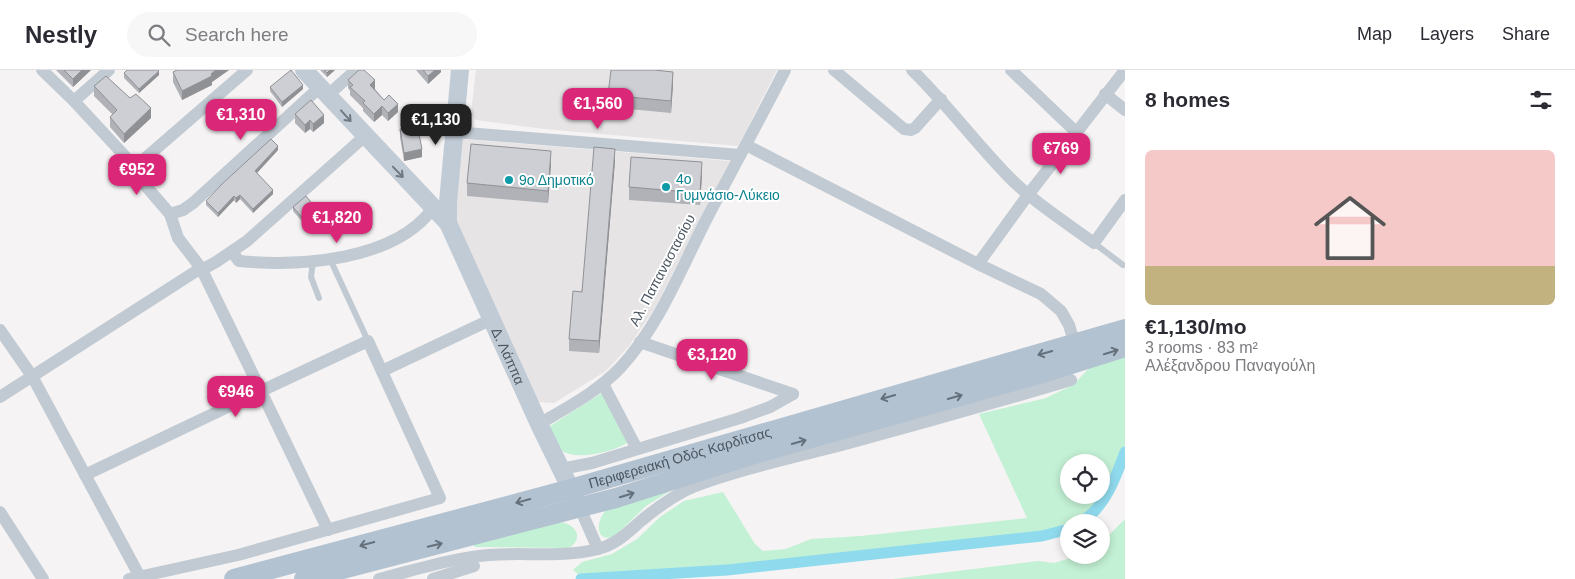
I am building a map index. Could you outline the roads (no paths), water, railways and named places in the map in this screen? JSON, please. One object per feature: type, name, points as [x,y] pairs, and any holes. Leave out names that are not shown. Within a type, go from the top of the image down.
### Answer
[{"type":"main road","name":"Περιφερειακή Οδός Καρδίτσας","points":[[234,579],[570,489],[1125,330]]},
{"type":"main road","name":"Περιφερειακή Οδός Καρδίτσας","points":[[304,579],[580,508],[653,487],[761,452],[1046,372],[1125,347]]},
{"type":"street","points":[[42,70],[74,101],[135,167],[139,178],[170,214],[178,238],[201,268],[328,530]]},
{"type":"street","points":[[74,101],[109,70]]},
{"type":"street","points":[[135,167],[247,70]]},
{"type":"street","points":[[304,70],[448,223]]},
{"type":"street","points":[[170,214],[179,212],[188,206],[260,142],[324,91],[356,70]]},
{"type":"street","points":[[448,223],[448,202],[460,70]]},
{"type":"street","name":"Αλ. Παπαναστασίου","points":[[539,424],[576,403],[603,384],[620,368],[640,342],[663,306],[785,70]]},
{"type":"street","points":[[834,70],[904,129],[911,130],[915,128],[941,99]]},
{"type":"street","points":[[912,70],[941,99],[1008,176],[1028,195],[1094,243],[1125,200]]},
{"type":"street","points":[[1011,70],[1077,132]]},
{"type":"street","points":[[978,264],[1028,195],[1125,70]]},
{"type":"street","points":[[1105,94],[1125,110]]},
{"type":"street","points":[[454,132],[743,150],[1041,294],[1056,305],[1065,317],[1074,345]]},
{"type":"street","points":[[0,397],[201,268],[205,268],[232,252],[268,223],[365,136]]},
{"type":"street","points":[[232,252],[239,261],[281,263],[330,259],[395,240],[417,226],[433,208]]},
{"type":"street","name":"Δ. Λάππα","points":[[448,223],[539,424],[580,508]]},
{"type":"street","points":[[382,371],[492,320]]},
{"type":"street","points":[[0,330],[32,376],[85,474],[134,578],[238,555],[440,498],[368,341],[85,474]]},
{"type":"street","points":[[561,469],[592,463],[740,418],[770,407],[793,394],[640,342]]},
{"type":"street","points":[[433,579],[488,555],[552,554],[598,549],[624,536],[672,497],[700,485],[758,467],[901,429],[1071,380]]},
{"type":"street","points":[[603,384],[637,449]]},
{"type":"street","points":[[580,508],[598,549]]},
{"type":"street","points":[[0,512],[43,579]]},
{"type":"street","points":[[378,579],[451,561],[473,562]]},
{"type":"street","points":[[473,562],[475,579]]},
{"type":"lane","points":[[1094,243],[1123,265]]},
{"type":"lane","points":[[330,259],[368,341]]},
{"type":"lane","points":[[313,261],[311,276],[319,298]]},
{"type":"waterway","points":[[1091,514],[1109,491],[1125,452]]},
{"type":"waterway","points":[[581,579],[727,570],[1042,536],[1060,531]]},
{"type":"place","name":"9ο Δημοτικό","points":[[509,180]]},
{"type":"place","name":"4ο Γυμνάσιο-Λύκειο","points":[[666,187]]}]
